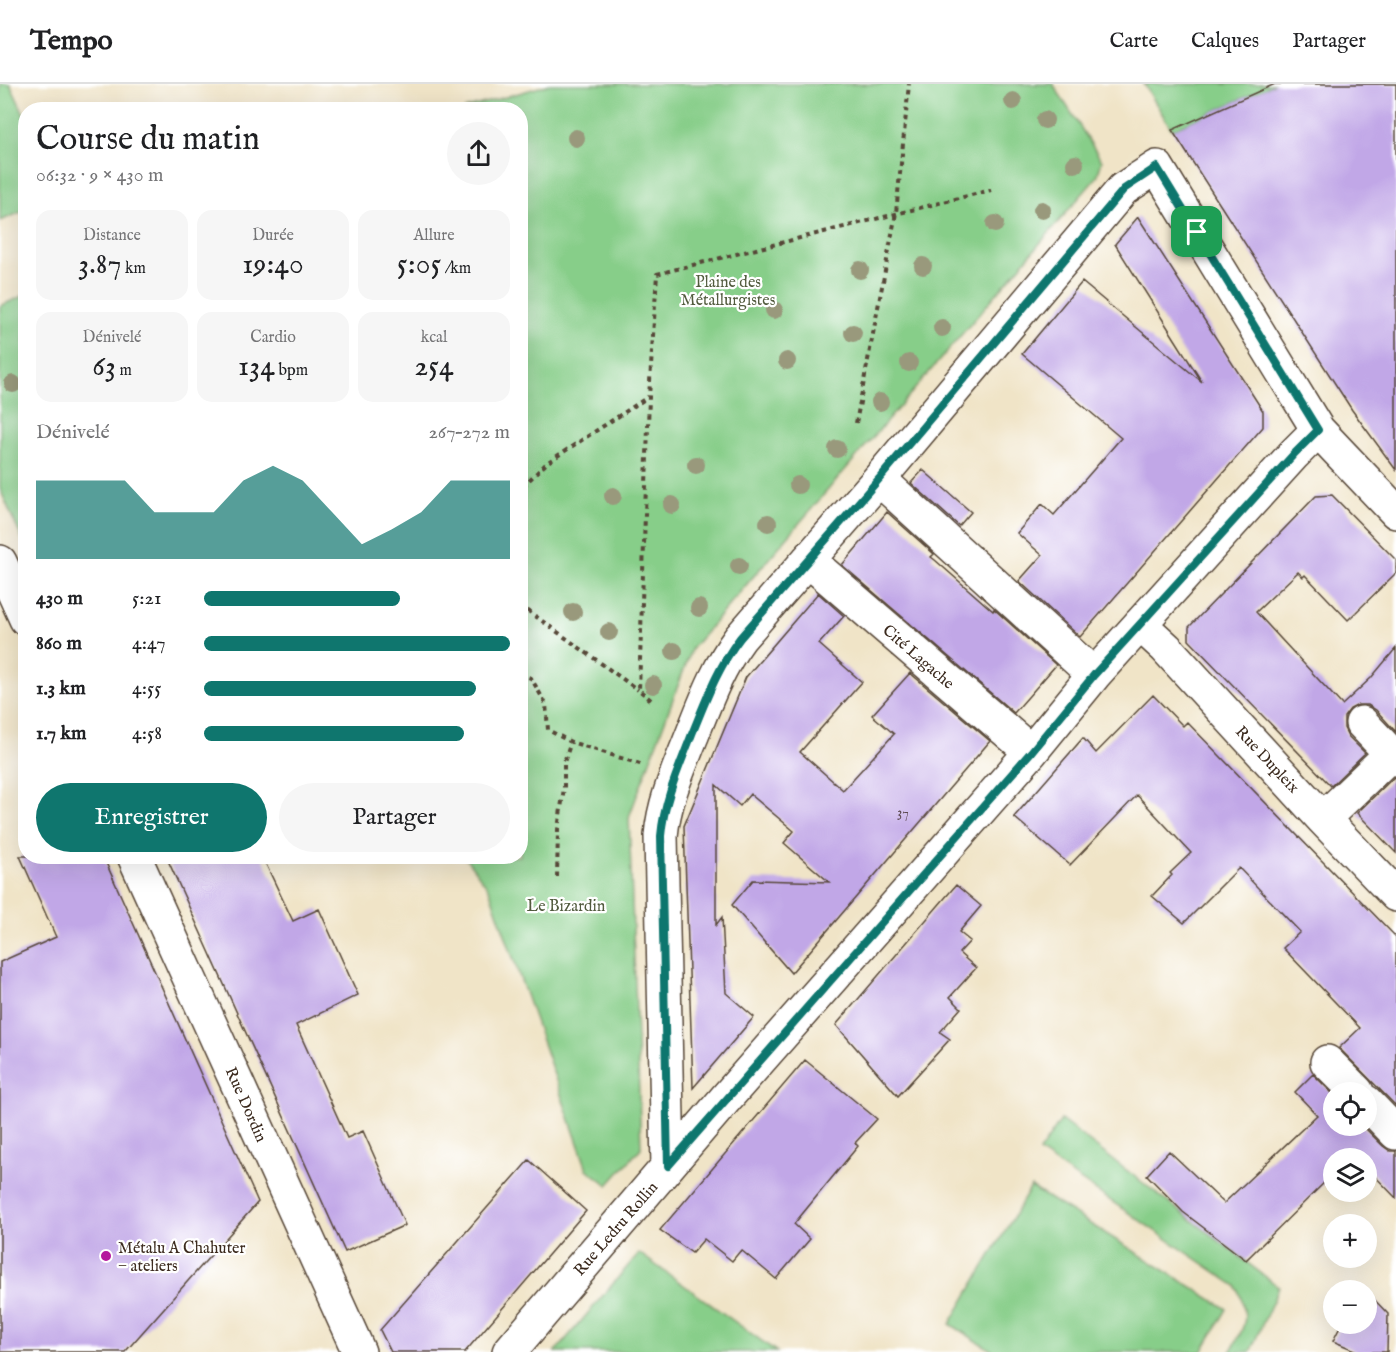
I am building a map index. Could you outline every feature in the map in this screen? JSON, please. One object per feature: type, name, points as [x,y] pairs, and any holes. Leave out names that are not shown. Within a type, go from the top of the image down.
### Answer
[{"type":"street","points":[[668,1166],[661,836],[666,802],[710,688],[729,653],[1124,189],[1157,167],[1318,430],[1396,512]]},
{"type":"street","name":"Rue Ledru Rollin","points":[[509,1352],[668,1166],[1031,752],[1094,675],[1318,430]]},
{"type":"street","points":[[879,479],[1094,675]]},
{"type":"street","name":"Cité Lagache","points":[[808,560],[1031,752]]},
{"type":"street","points":[[0,562],[18,601]]},
{"type":"street","name":"Rue Dupleix","points":[[1140,624],[1166,648],[1396,895]]},
{"type":"street","points":[[1323,819],[1393,756],[1362,723]]},
{"type":"street","name":"Rue Dordin","points":[[138,864],[359,1352]]},
{"type":"street","points":[[1327,1062],[1346,1082]]},
{"type":"street","points":[[1377,1113],[1396,1132]]},
{"type":"path","points":[[856,423],[896,213],[909,84]]},
{"type":"path","points":[[639,690],[649,397],[657,274],[991,190]]},
{"type":"path","points":[[528,481],[548,462],[649,397]]},
{"type":"path","points":[[528,611],[651,700]]},
{"type":"path","points":[[528,677],[531,678],[546,704],[548,730],[571,742],[647,767],[674,779]]},
{"type":"path","points":[[557,877],[558,829],[564,788],[564,762],[571,742]]},
{"type":"green space","points":[[0,84],[10,84],[18,102],[18,213],[0,221]]},
{"type":"green space","name":"Plaine des Métallurgistes","points":[[550,84],[1053,84],[1102,161],[1097,177],[692,648],[629,817],[641,1148],[608,1185],[587,1169],[489,889],[470,864],[528,864],[528,102],[488,102]]},
{"type":"green space","points":[[1144,84],[1275,84],[1172,130]]},
{"type":"green space","points":[[18,298],[18,530],[0,489],[0,306]]},
{"type":"green space","points":[[1061,1120],[1279,1287],[1250,1352],[1230,1352],[1245,1320],[1243,1305],[1236,1286],[1039,1152]]},
{"type":"green space","points":[[1031,1187],[1227,1309],[1202,1352],[994,1352],[950,1324]]},
{"type":"green space","points":[[639,1253],[777,1352],[555,1352]]},
{"type":"building","points":[[1275,84],[1396,84],[1396,470],[1352,410],[1172,130]]},
{"type":"building","points":[[1138,217],[1263,411],[1263,427],[1080,637],[1019,581],[1042,555],[1017,533],[1042,504],[1054,515],[1121,438],[1022,354],[1082,282],[1202,382],[1115,244]]},
{"type":"building","points":[[923,470],[971,512],[959,526],[911,483]]},
{"type":"building","points":[[1332,495],[1396,560],[1396,573],[1348,620],[1305,575],[1303,577],[1298,572],[1256,612],[1342,705],[1371,678],[1396,648],[1396,732],[1376,710],[1368,705],[1358,705],[1350,709],[1344,717],[1344,728],[1348,736],[1365,753],[1331,786],[1189,640],[1189,627],[1316,496]]},
{"type":"building","points":[[887,512],[934,554],[931,557],[993,611],[994,609],[1056,665],[1014,713],[842,565]]},
{"type":"building","points":[[818,593],[844,616],[819,644],[862,682],[800,752],[843,790],[894,734],[872,715],[910,673],[990,741],[791,973],[732,905],[753,880],[829,882],[784,843],[794,831],[750,794],[740,806],[716,785],[716,925],[722,917],[726,993],[754,1017],[693,1088],[684,826],[746,677]]},
{"type":"building","points":[[1153,695],[1183,726],[1187,722],[1396,937],[1396,1106],[1377,1087],[1377,1082],[1372,1082],[1339,1048],[1360,1028],[1283,948],[1300,932],[1239,868],[1184,923],[1152,896],[1172,875],[1170,873],[1191,853],[1137,795],[1070,865],[1014,817],[1083,738],[1096,753]]},
{"type":"building","points":[[1396,777],[1396,853],[1357,813]]},
{"type":"building","points":[[24,864],[107,864],[258,1202],[125,1352],[0,1352],[0,962],[56,937]]},
{"type":"building","points":[[170,864],[266,864],[293,921],[319,909],[358,995],[296,1025],[347,1138],[363,1131],[405,1225],[345,1252]]},
{"type":"building","points":[[956,885],[981,906],[959,932],[970,941],[959,953],[976,968],[950,997],[961,1008],[940,1032],[950,1039],[898,1096],[836,1025]]},
{"type":"building","points":[[805,1060],[877,1119],[855,1143],[858,1146],[794,1224],[810,1239],[776,1279],[741,1250],[732,1261],[704,1239],[692,1253],[660,1230]]},
{"type":"building","points":[[1313,1074],[1323,1084],[1323,1136],[1373,1136],[1390,1151],[1396,1151],[1396,1198],[1377,1178],[1377,1148],[1323,1148],[1323,1184],[1246,1260],[1183,1212],[1147,1175],[1169,1151],[1224,1203],[1317,1115],[1295,1092]]},
{"type":"building","points":[[529,1160],[586,1211],[465,1352],[391,1352],[380,1330]]},
{"type":"building","points":[[1377,1302],[1388,1314],[1387,1352],[1359,1352],[1333,1341],[1336,1334],[1377,1334]]},
{"type":"place","name":"Métalu A Chahuter − ateliers","points":[[106,1256]]},
{"type":"route","points":[[1157,167],[1197,232],[1318,430],[1094,675],[1031,752],[668,1166],[661,836],[663,819],[674,779],[710,688],[729,653],[1124,189],[1157,167]]},
{"type":"park label","name":"Le Bizardin","points":[[566,905]]}]
